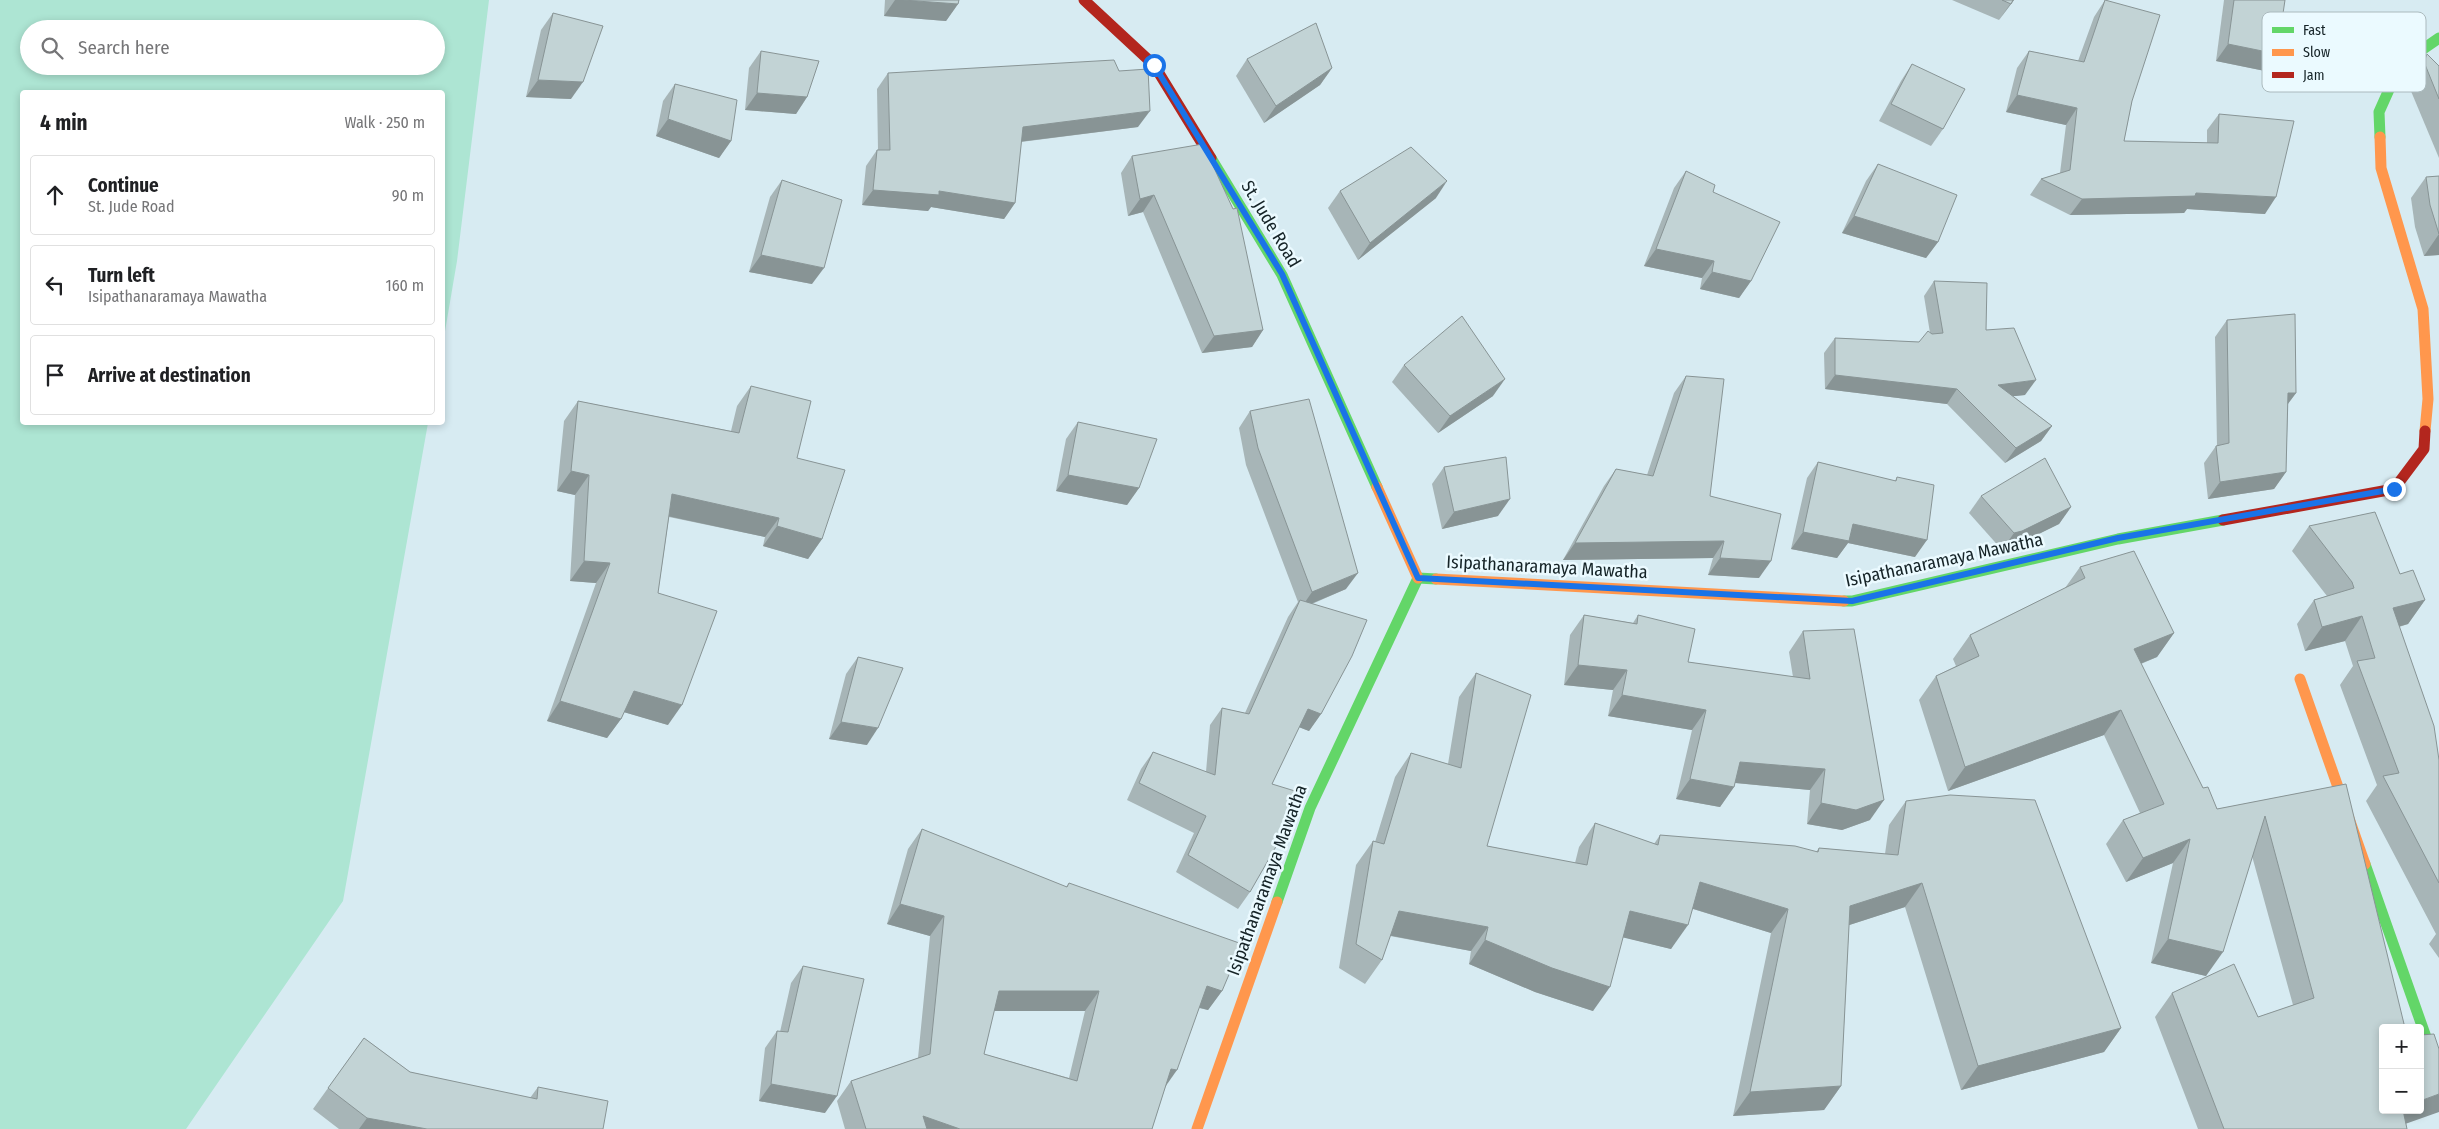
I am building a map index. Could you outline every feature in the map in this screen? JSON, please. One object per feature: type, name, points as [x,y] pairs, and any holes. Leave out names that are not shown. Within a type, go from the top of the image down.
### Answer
[{"type":"street","name":"St. Jude Road","points":[[1084,0],[1154,65],[1282,274],[1418,578]]},
{"type":"street","name":"Isipathanaramaya Mawatha","points":[[2426,47],[2439,38]]},
{"type":"street","name":"Isipathanaramaya Mawatha","points":[[1197,1129],[1310,808],[1418,578],[1852,601],[2118,538],[2394,489],[2424,449],[2428,399],[2423,309],[2381,168],[2379,112],[2388,92]]},
{"type":"street","points":[[2300,679],[2439,1074]]},
{"type":"green space","points":[[0,0],[489,0],[457,261],[445,331],[445,90],[20,90],[20,425],[428,425],[343,901],[186,1129],[0,1129]]},
{"type":"building","points":[[903,0],[959,0],[958,4]]},
{"type":"building","points":[[2002,0],[2013,0],[2011,4]]},
{"type":"building","points":[[2105,0],[2160,15],[2132,101],[2124,141],[2218,143],[2219,114],[2294,121],[2276,197],[2196,193],[2195,196],[2082,199],[2041,179],[2070,170],[2077,108],[2017,95],[2029,51],[2084,62]]},
{"type":"building","points":[[2234,0],[2285,0],[2283,12],[2262,12],[2262,51],[2228,44]]},
{"type":"building","points":[[553,13],[603,26],[583,82],[538,80]]},
{"type":"building","points":[[1316,23],[1332,68],[1276,106],[1247,59]]},
{"type":"building","points":[[761,51],[819,61],[807,97],[757,93]]},
{"type":"building","points":[[2427,54],[2439,66],[2439,99],[2426,67]]},
{"type":"building","points":[[1114,60],[1119,71],[1148,69],[1150,111],[1023,127],[1015,203],[939,191],[939,195],[873,190],[877,150],[890,150],[888,73]]},
{"type":"building","points":[[1912,64],[1965,89],[1943,129],[1891,104]]},
{"type":"building","points":[[675,84],[737,100],[731,141],[668,119]]},
{"type":"building","points":[[1203,144],[1233,209],[1237,208],[1263,330],[1214,336],[1154,195],[1140,199],[1132,156]]},
{"type":"building","points":[[1411,147],[1447,181],[1370,243],[1340,191]]},
{"type":"building","points":[[1878,164],[1957,195],[1938,242],[1854,216]]},
{"type":"building","points":[[1686,171],[1715,185],[1713,192],[1780,222],[1751,281],[1712,272],[1714,261],[1656,249]]},
{"type":"building","points":[[2439,176],[2439,234],[2430,205],[2426,177]]},
{"type":"building","points":[[782,180],[842,200],[824,268],[761,255]]},
{"type":"building","points":[[1934,281],[1987,283],[1986,330],[2014,328],[2036,380],[1998,385],[2052,426],[2016,448],[1957,389],[1835,375],[1835,338],[1919,342],[1928,331],[1932,334],[1943,333]]},
{"type":"building","points":[[2295,314],[2296,393],[2288,393],[2286,472],[2220,482],[2216,446],[2229,443],[2227,320]]},
{"type":"building","points":[[1462,316],[1505,379],[1450,416],[1404,365]]},
{"type":"building","points":[[1686,376],[1724,379],[1710,496],[1781,514],[1771,561],[1720,558],[1724,541],[1575,543],[1616,469],[1653,476]]},
{"type":"building","points":[[751,386],[811,401],[797,458],[845,470],[822,539],[777,526],[779,518],[672,494],[658,593],[717,611],[682,705],[634,691],[621,719],[560,701],[610,563],[584,561],[589,475],[571,471],[578,401],[739,433]]},
{"type":"building","points":[[1309,399],[1358,573],[1312,592],[1258,448],[1250,411]]},
{"type":"building","points":[[1078,422],[1157,439],[1139,488],[1068,475]]},
{"type":"building","points":[[1506,457],[1510,499],[1454,512],[1444,467]]},
{"type":"building","points":[[2045,458],[2071,507],[2022,531],[2014,533],[1981,496]]},
{"type":"building","points":[[1818,462],[1896,481],[1897,477],[1934,485],[1927,540],[1853,524],[1849,541],[1803,532]]},
{"type":"building","points":[[2375,512],[2400,574],[2413,570],[2425,600],[2393,608],[2434,726],[2439,760],[2439,883],[2383,776],[2399,773],[2357,661],[2375,658],[2362,616],[2322,627],[2314,600],[2354,588],[2352,582],[2309,526]]},
{"type":"building","points":[[2134,551],[2174,633],[2134,649],[2203,788],[2208,787],[2217,809],[2346,784],[2404,1024],[2379,1024],[2379,1114],[2404,1114],[2407,1129],[2224,1129],[2172,993],[2234,964],[2258,1017],[2314,998],[2265,816],[2223,952],[2168,939],[2190,839],[2143,858],[2123,820],[2164,804],[2121,710],[1965,767],[1936,676],[1979,656],[1970,635],[2085,578],[2080,567]]},
{"type":"building","points":[[1300,600],[1367,620],[1352,656],[1321,714],[1308,709],[1272,784],[1295,791],[1278,843],[1250,892],[1188,855],[1206,816],[1139,783],[1153,752],[1215,775],[1222,708],[1249,714]]},
{"type":"building","points":[[1584,615],[1637,624],[1638,615],[1695,629],[1688,662],[1810,679],[1803,631],[1854,629],[1884,800],[1856,810],[1821,803],[1825,769],[1740,762],[1734,787],[1690,779],[1706,710],[1622,695],[1627,670],[1578,665]]},
{"type":"building","points":[[858,657],[903,668],[878,728],[841,722]]},
{"type":"building","points":[[1476,673],[1531,695],[1487,846],[1587,865],[1595,823],[1658,845],[1660,835],[1795,846],[1818,852],[1819,848],[1898,855],[1906,801],[1950,795],[2035,800],[2121,1028],[1978,1066],[1922,883],[1850,906],[1841,1086],[1750,1092],[1788,909],[1700,882],[1688,925],[1630,911],[1610,987],[1552,968],[1485,940],[1488,927],[1399,911],[1382,960],[1356,944],[1373,841],[1384,844],[1411,753],[1461,768]]},
{"type":"building","points":[[922,829],[1067,887],[1069,883],[1242,944],[1222,991],[1207,986],[1177,1070],[1171,1069],[1152,1129],[960,1129],[923,1116],[927,1129],[866,1129],[851,1081],[930,1054],[944,916],[900,904]],"holes":[[[999,991],[1099,991],[1077,1081],[984,1054]]]},
{"type":"building","points":[[803,966],[864,979],[837,1096],[771,1084],[777,1031],[788,1032]]},
{"type":"building","points":[[2434,1034],[2439,1049],[2439,1094],[2424,1100],[2424,1069],[2424,1035]]},
{"type":"building","points":[[364,1038],[410,1072],[537,1099],[538,1087],[608,1101],[603,1129],[427,1129],[367,1118],[328,1088]]},
{"type":"traffic: fast","points":[[2426,47],[2439,38]]},
{"type":"traffic: fast","points":[[2380,137],[2379,112],[2388,92]]},
{"type":"traffic: fast","points":[[1211,158],[1282,275],[1377,487]]},
{"type":"traffic: fast","points":[[1844,601],[1852,601],[2118,539],[2223,520]]},
{"type":"traffic: fast","points":[[1277,902],[1310,808],[1418,578],[1436,579]]},
{"type":"traffic: fast","points":[[2365,864],[2439,1074]]},
{"type":"traffic: slow","points":[[2380,137],[2381,168],[2423,309],[2428,399],[2425,431]]},
{"type":"traffic: slow","points":[[1377,487],[1418,578]]},
{"type":"traffic: slow","points":[[1436,579],[1844,601]]},
{"type":"traffic: slow","points":[[2300,679],[2365,864]]},
{"type":"traffic: slow","points":[[1197,1129],[1277,902]]},
{"type":"traffic: jam","points":[[1084,0],[1154,65],[1211,158]]},
{"type":"traffic: jam","points":[[2223,520],[2394,489],[2424,449],[2425,431]]},
{"type":"route","points":[[1154,65],[1282,274],[1418,578],[1852,601],[2118,538],[2394,489]]}]
